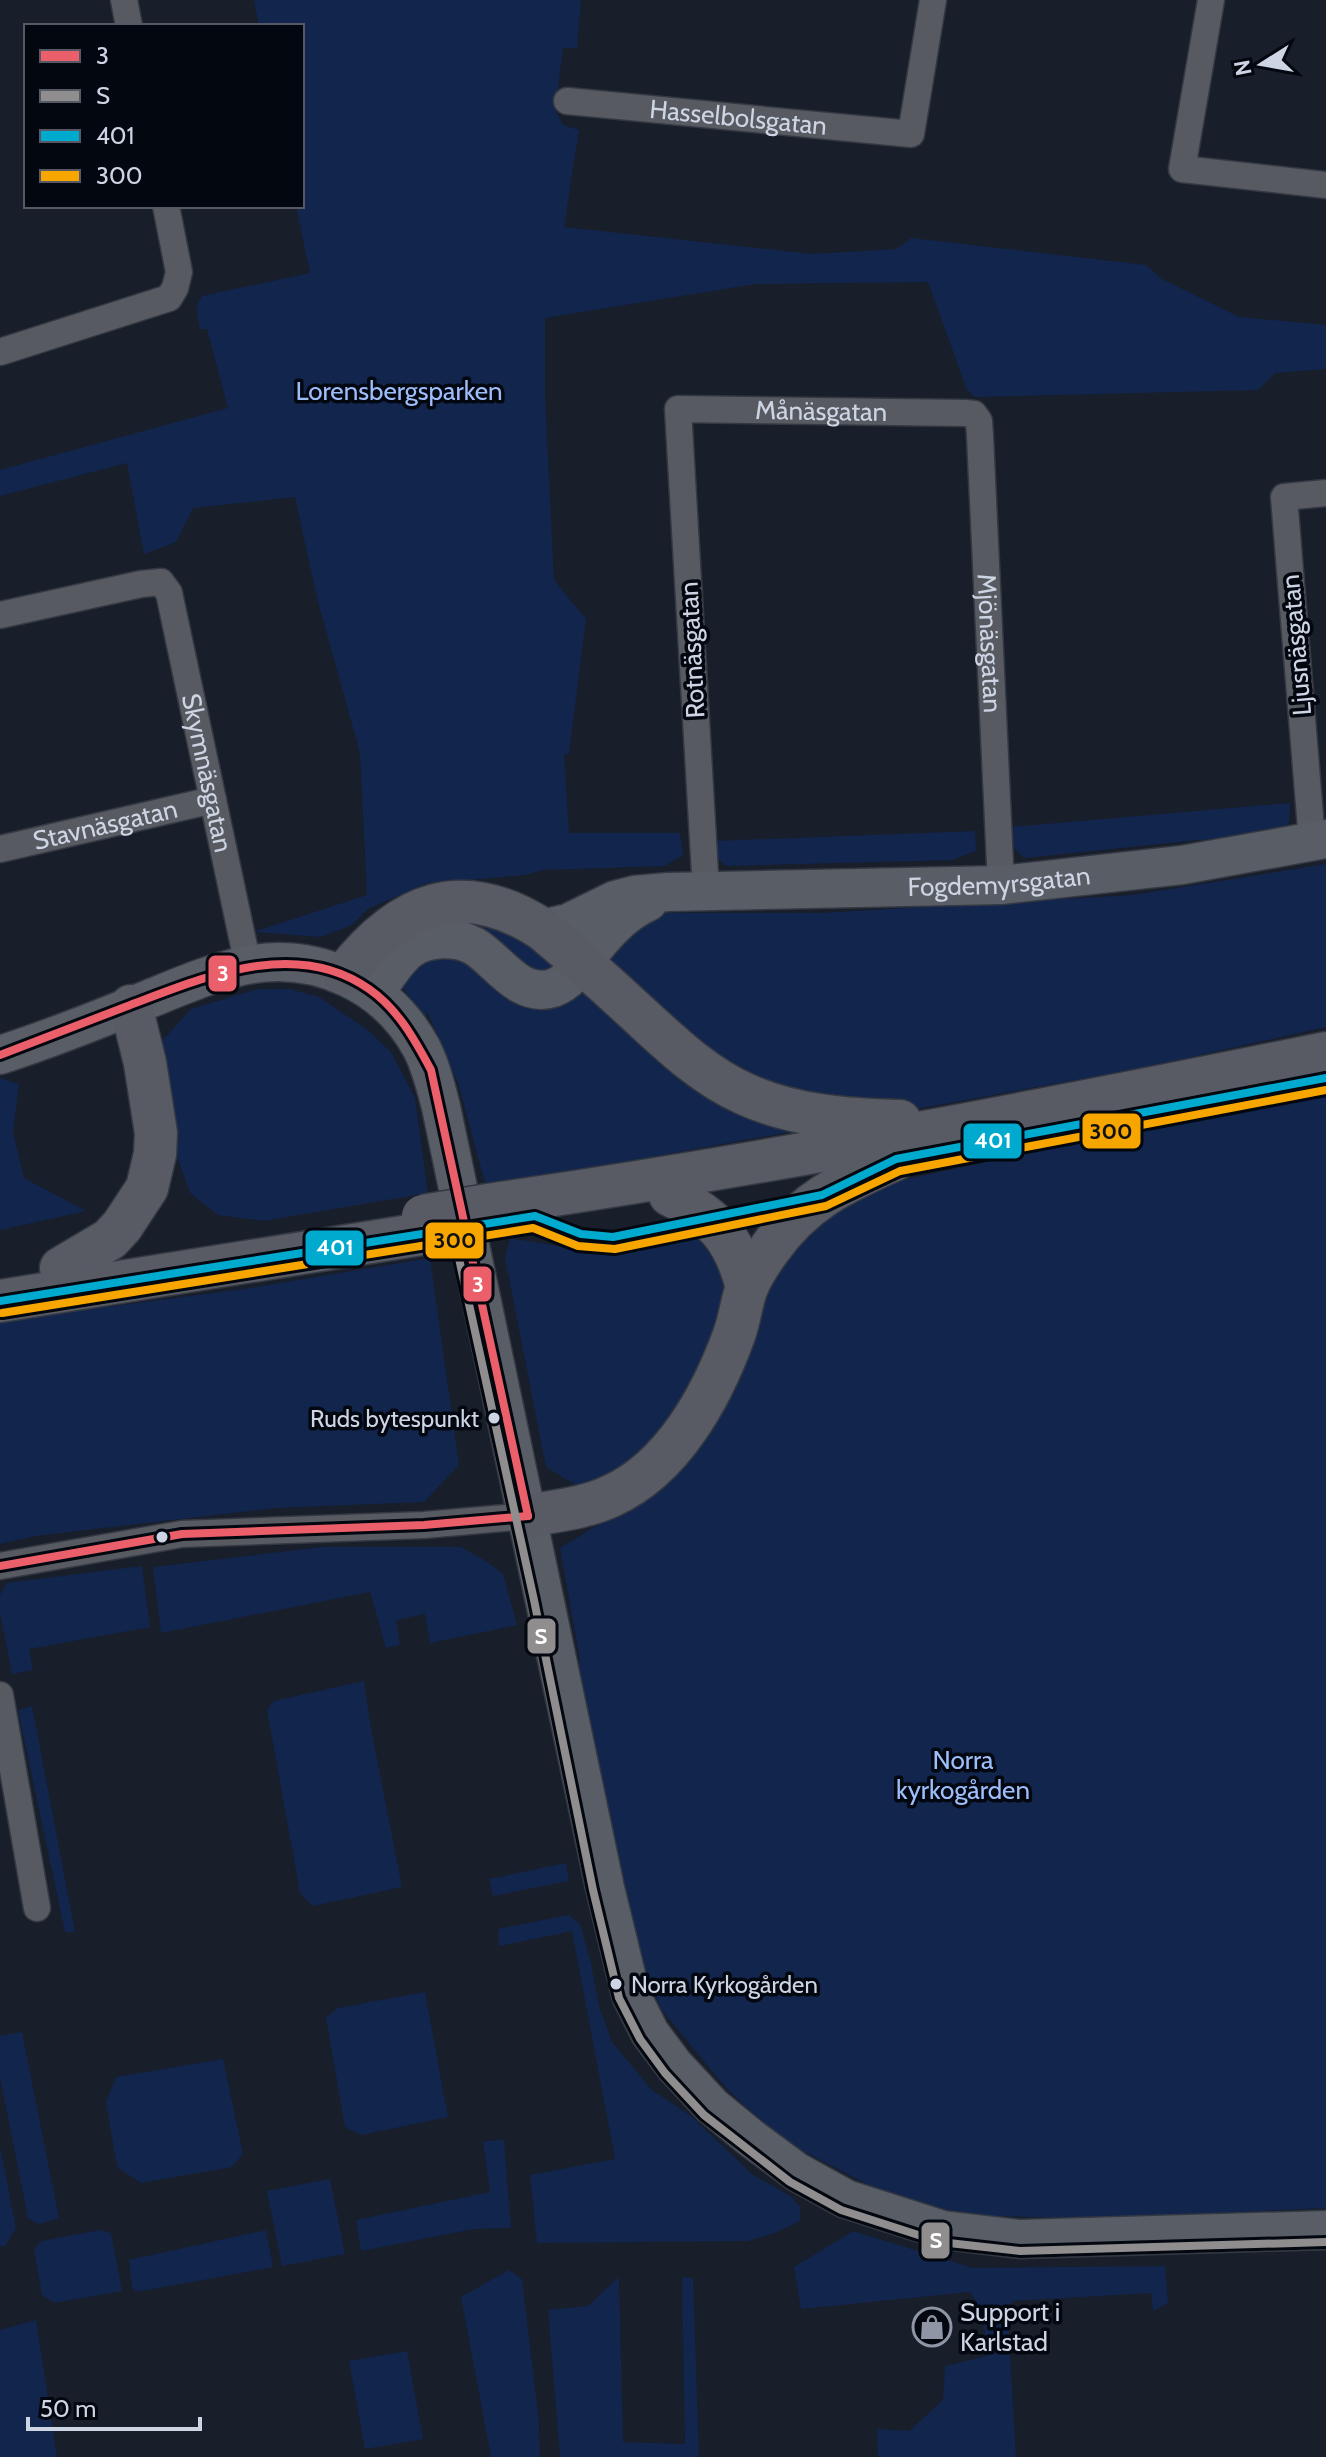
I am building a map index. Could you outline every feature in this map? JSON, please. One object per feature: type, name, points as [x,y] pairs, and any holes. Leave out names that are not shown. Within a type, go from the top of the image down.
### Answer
[{"type":"main road","points":[[360,984],[361,954],[388,928],[417,911],[459,902],[501,907],[542,929],[670,1043],[722,1082],[745,1095],[818,1115],[868,1120],[981,1121]]},
{"type":"main road","points":[[61,1268],[93,1251],[122,1226],[147,1188],[155,1154],[152,1102],[131,1006]]},
{"type":"main road","points":[[0,1301],[490,1214],[1326,1053]]},
{"type":"main road","points":[[490,1214],[670,1195],[896,1159],[1326,1078]]},
{"type":"main road","points":[[528,1516],[609,1497],[630,1486],[654,1466],[701,1406],[736,1331],[747,1287],[768,1251],[790,1224],[822,1195],[896,1159]]},
{"type":"main road","points":[[670,1195],[695,1207],[725,1234],[747,1287]]},
{"type":"main road","points":[[0,1276],[425,1224]]},
{"type":"street","points":[[124,0],[129,24]]},
{"type":"street","name":"Hasselbolsgatan","points":[[567,101],[911,134],[933,0]]},
{"type":"street","points":[[1211,0],[1182,169],[1326,185]]},
{"type":"street","points":[[0,352],[169,298],[179,272],[166,208]]},
{"type":"street","name":"Månäsgatan","points":[[678,409],[965,413]]},
{"type":"street","name":"Rotnäsgatan","points":[[678,409],[706,891]]},
{"type":"street","name":"Mjönäsgatan","points":[[965,413],[977,417],[980,436],[1001,885]]},
{"type":"street","name":"Ljusnäsgatan","points":[[1319,840],[1284,497],[1326,493]]},
{"type":"street","name":"Skymnäsgatan","points":[[0,615],[161,582],[169,593],[248,965]]},
{"type":"street","name":"Stavnäsgatan","points":[[0,849],[213,800]]},
{"type":"street","name":"Fogdemyrsgatan","points":[[542,929],[568,923],[615,900],[634,895],[1001,885],[1182,865],[1319,840]]},
{"type":"street","name":"Fogdemyrsgatan","points":[[360,984],[400,959],[411,948],[442,939],[474,946],[513,980],[541,990],[552,989],[583,963],[617,922],[636,907],[668,892]]},
{"type":"street","points":[[0,1055],[212,974],[248,965],[289,963],[327,968],[360,984],[392,1008],[421,1047],[431,1070],[605,1888],[631,1995],[658,2044],[712,2106],[797,2172],[846,2199],[943,2230],[1020,2239],[1326,2230]]},
{"type":"street","points":[[0,1566],[182,1534],[424,1525],[528,1516]]},
{"type":"street","points":[[0,1695],[37,1908]]},
{"type":"green space","name":"Lorensbergsparken","points":[[254,0],[581,0],[577,48],[563,48],[555,110],[563,125],[579,130],[564,227],[812,254],[897,249],[911,238],[1146,265],[1162,279],[1239,317],[1326,325],[1326,369],[1275,373],[1258,390],[975,397],[967,390],[928,282],[755,284],[545,318],[545,397],[554,580],[586,619],[569,754],[564,755],[569,833],[680,833],[683,855],[665,866],[544,870],[525,875],[424,884],[368,909],[352,925],[321,937],[253,932],[367,895],[360,753],[317,598],[295,497],[193,508],[176,542],[144,554],[127,463],[0,496],[0,470],[228,408],[207,329],[200,329],[196,307],[202,296],[310,273],[296,208],[304,208],[304,24],[259,24]]},
{"type":"green space","points":[[1290,803],[1289,823],[1277,832],[1024,858],[1014,848],[1011,827]]},
{"type":"green space","points":[[975,831],[976,851],[952,860],[726,866],[716,857],[713,841]]},
{"type":"green space","points":[[1326,864],[1326,1027],[1142,1068],[486,1187],[459,1086],[427,1011],[426,1018],[401,986],[423,924],[557,913],[819,913],[1133,895]]},
{"type":"green space","points":[[258,989],[289,989],[319,997],[368,1030],[391,1052],[415,1098],[428,1193],[263,1221],[218,1215],[190,1193],[166,1125],[161,1042],[191,1009]]},
{"type":"green space","points":[[0,1078],[19,1084],[13,1132],[24,1178],[86,1211],[0,1230]]},
{"type":"green space","name":"Norra kyrkogården","points":[[1326,1090],[1326,2208],[1090,2219],[967,2215],[888,2195],[780,2139],[726,2088],[661,2009],[618,1904],[572,1684],[580,1660],[560,1548],[635,1502],[798,1202]]},
{"type":"green space","points":[[703,1233],[724,1279],[715,1338],[685,1400],[647,1445],[615,1475],[576,1485],[546,1467],[505,1258],[510,1238],[614,1256]]},
{"type":"green space","points":[[430,1258],[459,1465],[424,1502],[275,1508],[35,1536],[0,1544],[0,1321],[244,1289]]},
{"type":"green space","points":[[323,1547],[461,1547],[503,1574],[517,1625],[430,1643],[425,1614],[396,1620],[400,1645],[386,1648],[370,1592],[161,1633],[153,1567]]},
{"type":"green space","points":[[142,1566],[150,1627],[29,1649],[33,1670],[12,1674],[0,1613],[0,1595],[7,1583]]},
{"type":"green space","points":[[364,1681],[402,1887],[313,1906],[300,1893],[267,1710],[274,1701]]},
{"type":"green space","points":[[32,1706],[75,1932],[65,1932],[18,1710]]},
{"type":"green space","points":[[566,1863],[569,1881],[493,1896],[489,1879]]},
{"type":"green space","points":[[569,1915],[580,1924],[599,2006],[612,2042],[652,2090],[691,2116],[752,2174],[792,2197],[800,2207],[800,2221],[748,2241],[537,2243],[530,2175],[615,2159],[572,1931],[499,1946],[498,1929]]},
{"type":"green space","points":[[425,1992],[448,2117],[361,2135],[345,2127],[326,2017],[338,2008]]},
{"type":"green space","points":[[22,2032],[59,2218],[38,2224],[28,2218],[0,2078],[0,2036]]},
{"type":"green space","points":[[223,2059],[243,2154],[232,2167],[141,2183],[117,2167],[106,2102],[116,2077]]},
{"type":"green space","points":[[504,2140],[511,2228],[474,2229],[361,2251],[356,2220],[490,2192],[483,2141]]},
{"type":"green space","points":[[0,2146],[16,2228],[6,2245],[0,2247]]},
{"type":"green space","points":[[330,2179],[345,2254],[282,2266],[267,2191]]},
{"type":"green space","points":[[100,2230],[111,2233],[122,2291],[55,2303],[42,2295],[34,2249],[42,2241]]},
{"type":"green space","points":[[266,2230],[273,2267],[137,2292],[132,2287],[129,2260]]},
{"type":"green space","points":[[853,2231],[973,2268],[1165,2266],[1168,2303],[1153,2311],[1151,2293],[1012,2301],[1012,2320],[1008,2321],[1016,2457],[878,2457],[877,2429],[909,2431],[943,2400],[945,2366],[988,2356],[982,2311],[970,2292],[801,2309],[794,2267]]},
{"type":"green space","points":[[509,2270],[522,2279],[539,2422],[540,2457],[491,2457],[461,2297]]},
{"type":"green space","points":[[619,2277],[623,2442],[685,2444],[682,2277],[693,2278],[699,2457],[560,2457],[548,2310],[588,2306]]},
{"type":"green space","points":[[36,2320],[57,2457],[0,2457],[0,2330]]},
{"type":"green space","points":[[407,2351],[423,2439],[365,2449],[349,2361]]},
{"type":"transit line","name":"3","points":[[0,1055],[184,985],[247,968],[279,964],[310,966],[340,973],[379,997],[405,1026],[431,1070],[528,1516]]},
{"type":"transit line","name":"401","points":[[0,1301],[535,1216],[581,1234],[613,1237],[822,1195],[896,1159],[1326,1078]]},
{"type":"transit line","name":"300","points":[[2,1313],[533,1228],[578,1246],[615,1249],[826,1206],[900,1171],[1326,1090]]},
{"type":"transit line","name":"S","points":[[458,1254],[534,1600],[593,1890],[619,1998],[640,2039],[665,2073],[704,2115],[790,2182],[841,2210],[940,2242],[1020,2251],[1326,2242]]},
{"type":"transit line","name":"3","points":[[0,1566],[182,1534],[424,1525],[528,1516]]},
{"type":"place","name":"Ruds bytespunkt","points":[[494,1418]]},
{"type":"place","name":"Norra Kyrkogården","points":[[616,1984]]},
{"type":"place","name":"Support i Karlstad","points":[[932,2327]]}]
